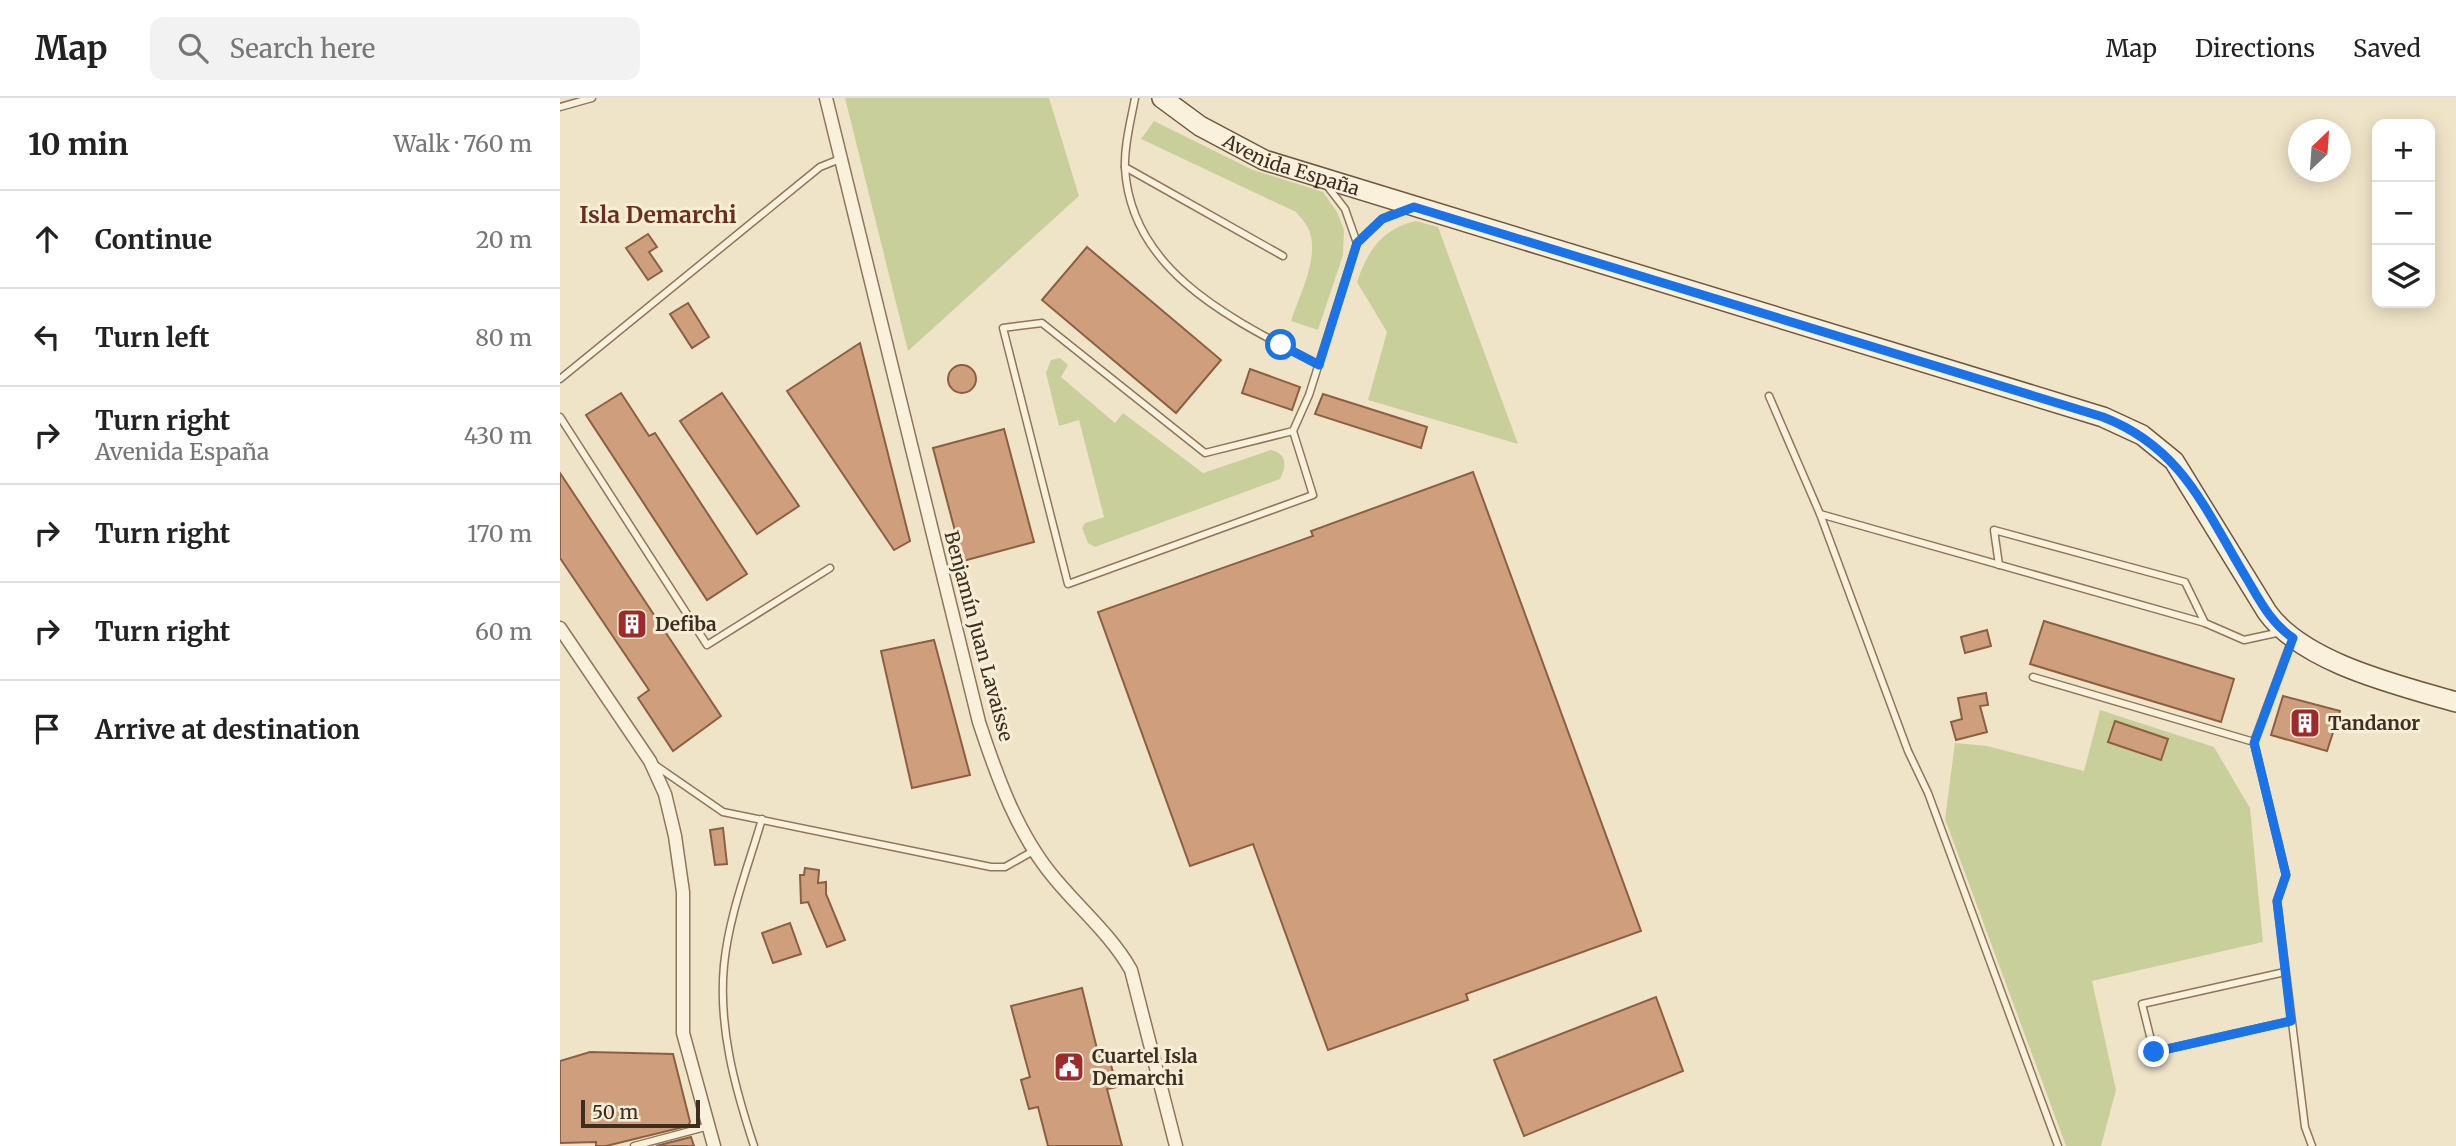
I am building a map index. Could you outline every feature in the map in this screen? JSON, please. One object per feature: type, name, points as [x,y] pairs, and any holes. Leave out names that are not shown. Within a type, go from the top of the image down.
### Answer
[{"type":"street","name":"Benjamín Juan Lavaisse","points":[[826,98],[979,722],[998,778],[1035,850],[1055,879],[1118,948],[1131,970],[1176,1146]]},
{"type":"street","name":"Avenida España","points":[[1162,98],[1200,126],[1234,145],[1319,178],[2103,417],[2132,429],[2165,453],[2183,474],[2267,611],[2289,635],[2350,666],[2456,702]]},
{"type":"street","points":[[560,628],[650,761],[664,794],[676,836],[683,892],[683,1033],[714,1146]]},
{"type":"lane","points":[[560,107],[592,98]]},
{"type":"lane","points":[[1135,98],[1125,167],[1138,228],[1170,270],[1222,312],[1319,365]]},
{"type":"lane","points":[[560,379],[820,167],[840,159]]},
{"type":"lane","points":[[1125,167],[1283,256]]},
{"type":"lane","points":[[1319,178],[1345,209],[1357,243]]},
{"type":"lane","points":[[1293,431],[1205,453],[1042,323],[1003,328],[1068,584],[1312,495],[1293,431],[1319,365],[1357,243],[1382,219],[1414,207]]},
{"type":"lane","points":[[1769,396],[1820,514],[1908,751],[1928,793],[2058,1146]]},
{"type":"lane","points":[[560,417],[707,645],[830,568]]},
{"type":"lane","points":[[1820,514],[2206,623],[2245,640],[2289,635],[2254,743],[2286,875],[2277,901],[2305,1127],[2312,1146]]},
{"type":"lane","points":[[1999,565],[1994,530],[2185,582],[2206,623]]},
{"type":"lane","points":[[2034,677],[2254,743]]},
{"type":"lane","points":[[650,761],[723,813],[991,867],[1005,867],[1035,850]]},
{"type":"lane","points":[[754,1146],[730,1064],[724,968],[732,921],[762,819]]},
{"type":"lane","points":[[2285,972],[2142,1004],[2154,1052],[2291,1021]]},
{"type":"lane","points":[[634,1146],[709,1126]]},
{"type":"green space","points":[[845,98],[1049,98],[1079,196],[908,351]]},
{"type":"green space","points":[[1154,121],[1253,170],[1323,192],[1337,212],[1344,230],[1343,255],[1318,330],[1291,321],[1307,276],[1312,252],[1309,230],[1303,220],[1296,212],[1141,139]]},
{"type":"green space","points":[[1416,221],[1438,227],[1518,444],[1368,400],[1387,332],[1357,282],[1366,260],[1378,242],[1394,229]]},
{"type":"green space","points":[[1060,358],[1068,365],[1061,377],[1115,423],[1123,413],[1203,473],[1271,450],[1283,457],[1284,469],[1280,479],[1095,547],[1088,543],[1082,528],[1085,523],[1104,517],[1079,420],[1059,426],[1046,373],[1051,360]]},
{"type":"green space","points":[[2100,710],[2214,747],[2250,808],[2263,942],[2092,981],[2116,1090],[2101,1146],[2066,1146],[1945,819],[1955,743],[1987,746],[2084,771]]},
{"type":"building","points":[[648,234],[657,247],[649,252],[662,271],[648,280],[626,248]]},
{"type":"building","points":[[1087,247],[1221,360],[1176,413],[1042,300]]},
{"type":"building","points":[[688,303],[709,337],[692,348],[670,314]]},
{"type":"building","points":[[860,343],[910,541],[894,550],[787,391]]},
{"type":"building","points":[[962,365],[972,369],[976,379],[972,389],[962,393],[952,389],[948,379],[952,369]]},
{"type":"building","points":[[1250,369],[1300,387],[1292,410],[1242,393]]},
{"type":"building","points":[[621,393],[649,436],[655,433],[747,574],[707,600],[586,415]]},
{"type":"building","points":[[722,393],[799,506],[757,534],[680,421]]},
{"type":"building","points":[[1323,394],[1427,427],[1421,448],[1315,414]]},
{"type":"building","points":[[1004,429],[1034,542],[963,561],[933,448]]},
{"type":"building","points":[[1473,472],[1641,931],[1466,994],[1468,1000],[1328,1050],[1253,844],[1190,866],[1098,612],[1313,536],[1311,531]]},
{"type":"building","name":"Defiba","points":[[560,473],[721,716],[673,751],[638,698],[649,690],[560,558]]},
{"type":"building","points":[[2044,621],[2234,679],[2221,722],[2030,664]]},
{"type":"building","points":[[1987,630],[1991,646],[1965,653],[1961,637]]},
{"type":"building","points":[[934,640],[970,775],[912,788],[881,651]]},
{"type":"building","points":[[1986,693],[1988,705],[1980,706],[1987,732],[1956,740],[1951,722],[1962,719],[1958,698]]},
{"type":"building","name":"Tandanor","points":[[2283,696],[2340,711],[2327,751],[2271,735]]},
{"type":"building","points":[[2115,721],[2168,739],[2161,760],[2108,742]]},
{"type":"building","points":[[723,828],[727,864],[715,865],[710,830]]},
{"type":"building","points":[[805,868],[819,870],[818,883],[826,882],[826,894],[845,940],[827,947],[808,902],[801,903],[800,875],[804,875]]},
{"type":"building","points":[[790,923],[801,954],[773,963],[762,933]]},
{"type":"building","name":"Cuartel Isla Demarchi","points":[[1082,988],[1099,1057],[1108,1054],[1117,1087],[1107,1089],[1122,1146],[1048,1146],[1038,1107],[1029,1109],[1021,1080],[1030,1077],[1011,1006]]},
{"type":"building","points":[[1656,997],[1683,1071],[1524,1136],[1494,1060]]},
{"type":"building","points":[[590,1052],[673,1054],[690,1122],[688,1126],[606,1146],[596,1146],[596,1142],[560,1143],[560,1061]]},
{"type":"building","points":[[691,1137],[694,1146],[656,1146]]},
{"type":"place","name":"Defiba","points":[[632,624]]},
{"type":"place","name":"Tandanor","points":[[2305,723]]},
{"type":"place","name":"Cuartel Isla Demarchi","points":[[1069,1067]]},
{"type":"district","name":"Isla Demarchi","points":[[658,215]]},
{"type":"route","points":[[1281,345],[1319,365],[1357,243],[1382,219],[1414,207],[2103,417],[2132,429],[2155,444],[2174,461],[2267,611],[2277,625],[2293,638],[2254,743],[2286,875],[2277,901],[2291,1021],[2154,1052]]}]
